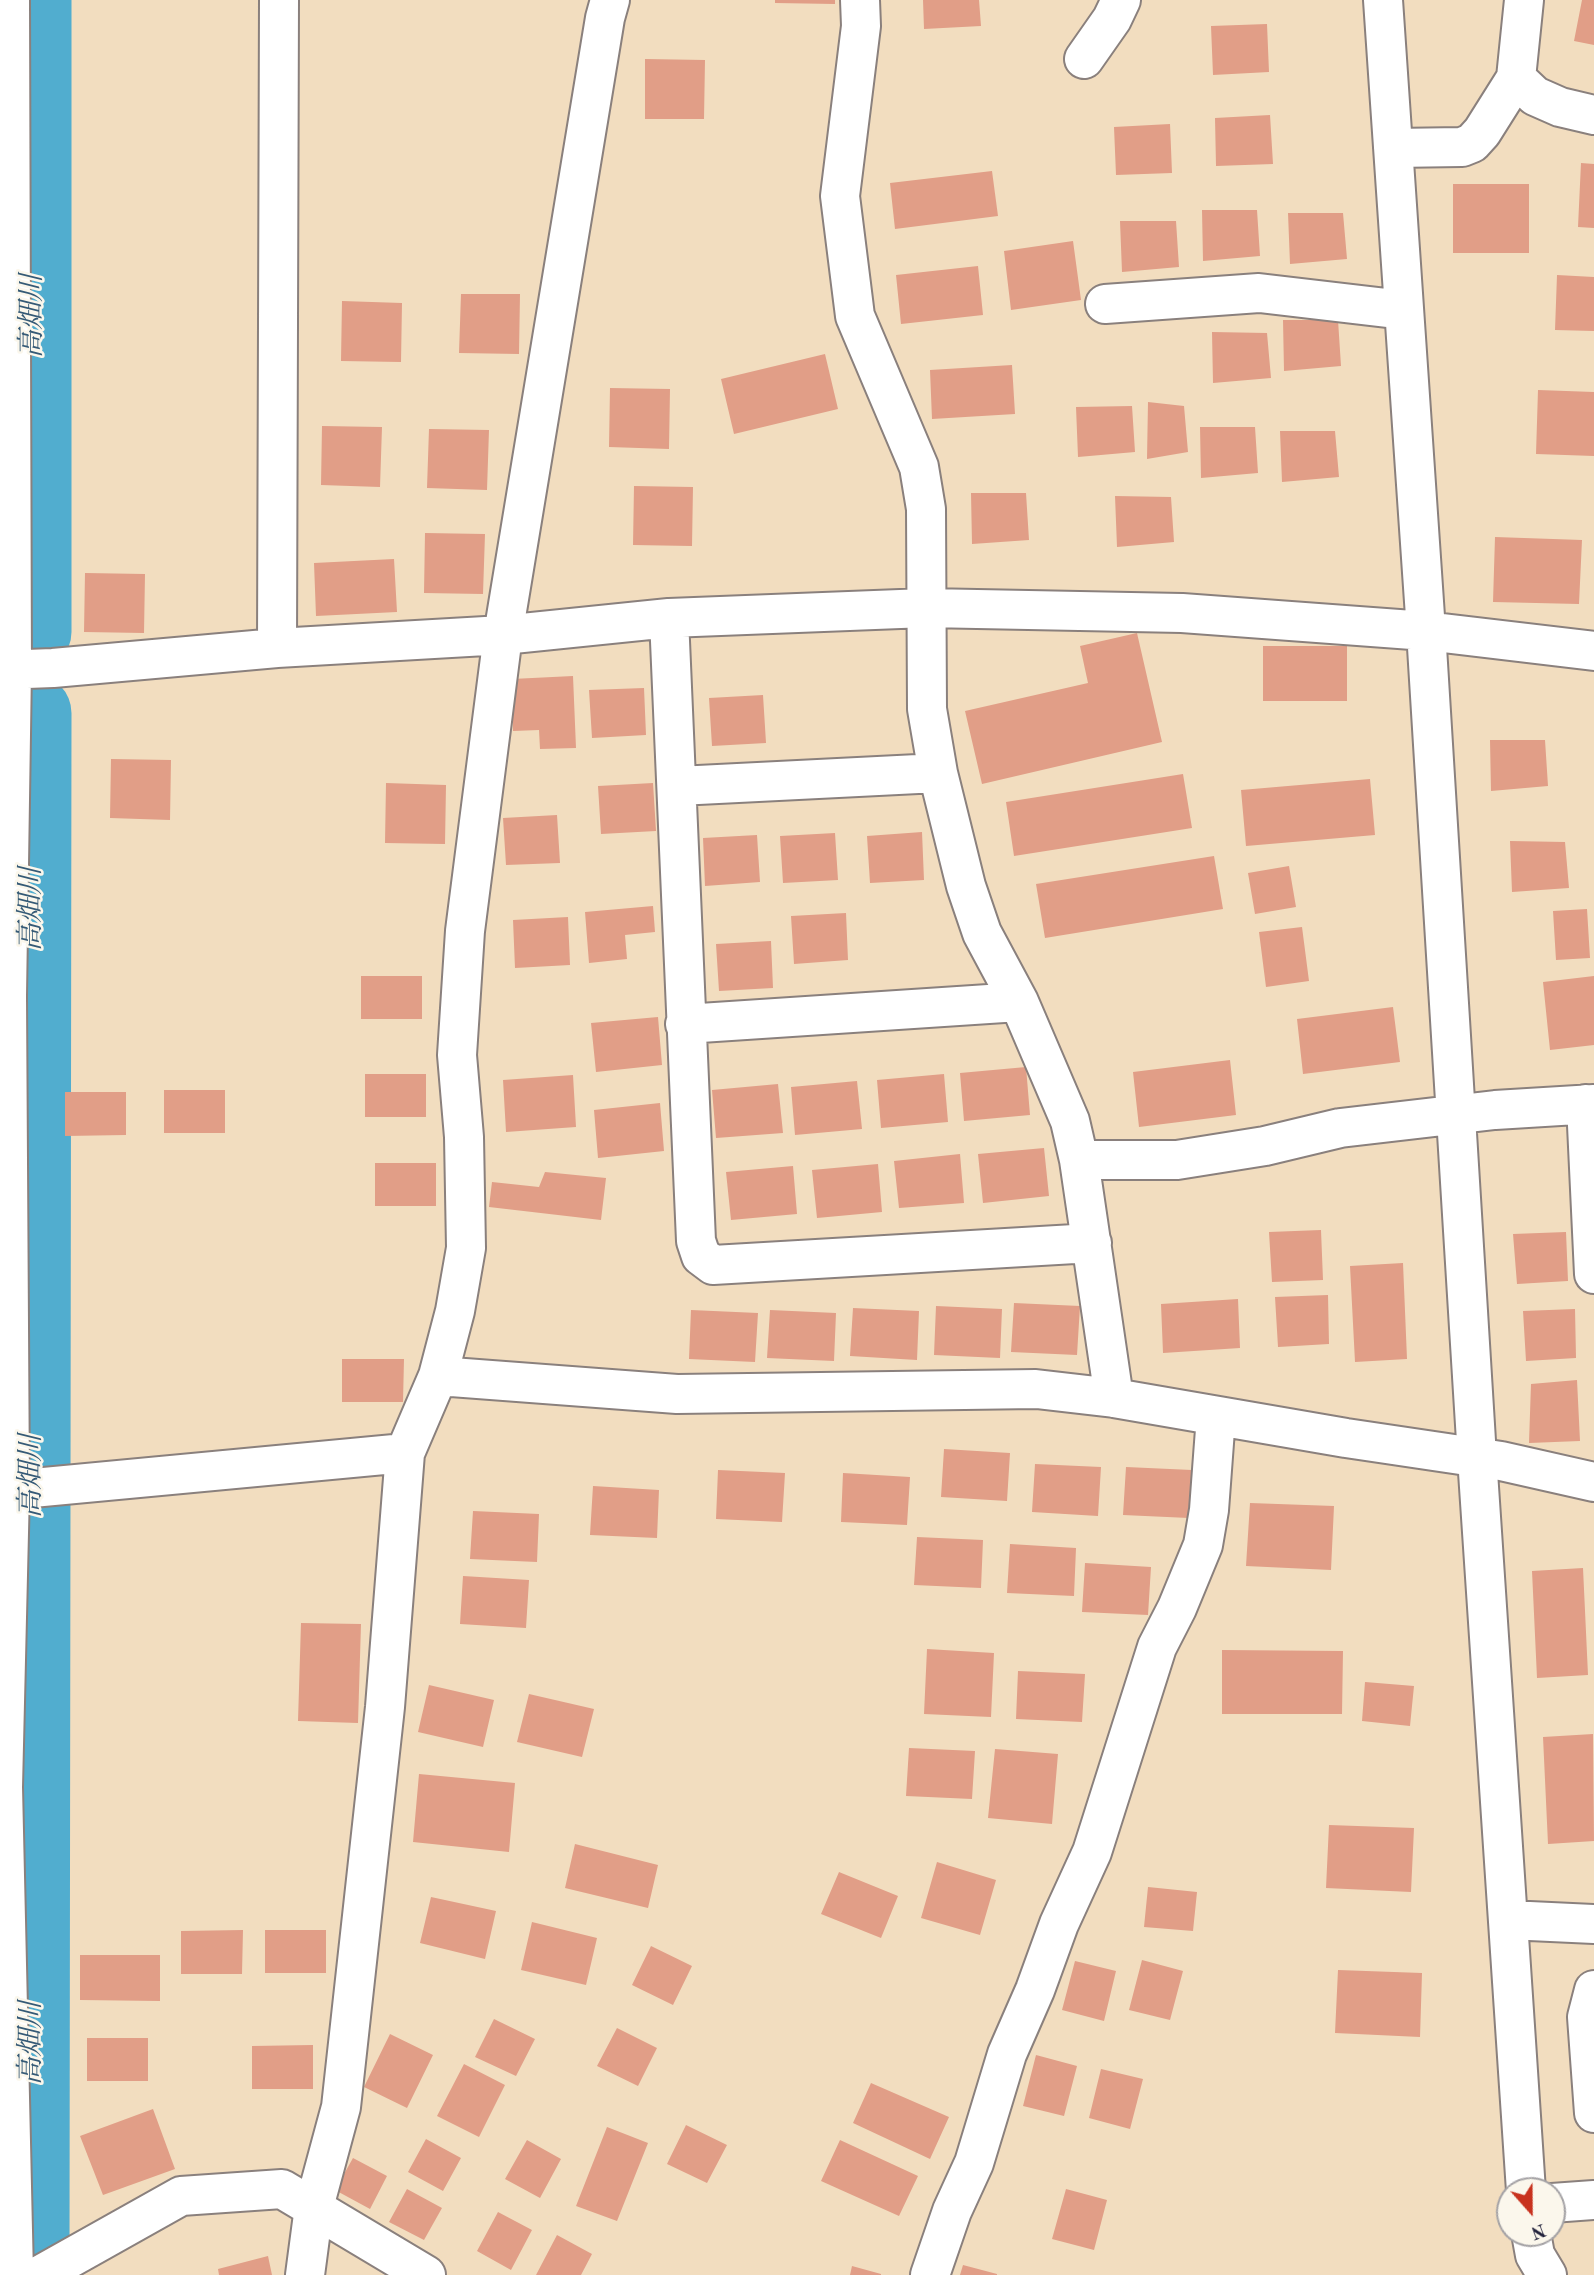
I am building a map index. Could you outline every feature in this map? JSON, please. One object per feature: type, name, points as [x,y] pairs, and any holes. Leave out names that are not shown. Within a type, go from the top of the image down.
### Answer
[{"type":"street","points":[[10,0],[7,996],[18,1490],[3,1787],[14,2275]]},
{"type":"street","points":[[277,648],[279,0]]},
{"type":"street","points":[[305,2275],[314,2207],[341,2107],[385,1707],[405,1453],[438,1376],[455,1311],[466,1248],[464,1137],[457,1055],[464,944],[503,635],[610,0]]},
{"type":"street","points":[[860,0],[861,26],[840,196],[855,316],[919,467],[926,509],[926,709],[938,773],[966,886],[982,933],[1019,1002],[1070,1121],[1079,1160],[1114,1398]]},
{"type":"street","points":[[1084,59],[1112,19],[1121,0]]},
{"type":"street","points":[[1383,0],[1525,2177]]},
{"type":"street","points":[[1393,148],[1462,147],[1472,143],[1482,132],[1516,78],[1523,0]]},
{"type":"street","points":[[1516,78],[1535,96],[1560,107],[1594,115]]},
{"type":"street","points":[[1105,304],[1259,293],[1404,310]]},
{"type":"street","points":[[6,669],[53,668],[277,648],[503,635],[669,618],[926,608],[1182,613],[1426,631],[1594,651]]},
{"type":"street","points":[[669,618],[678,786],[685,1024],[696,1241],[701,1256],[713,1265],[1092,1243]]},
{"type":"street","points":[[678,786],[938,773]]},
{"type":"street","points":[[685,1024],[1019,1002]]},
{"type":"street","points":[[1079,1160],[1177,1160],[1265,1146],[1340,1128],[1455,1114],[1590,1104],[1594,1274]]},
{"type":"street","points":[[438,1376],[677,1394],[1037,1389],[1114,1398],[1477,1457],[1594,1482]]},
{"type":"street","points":[[930,2275],[952,2211],[975,2163],[1007,2054],[1035,1990],[1059,1924],[1093,1852],[1157,1647],[1177,1608],[1203,1545],[1209,1510],[1216,1416]]},
{"type":"street","points":[[18,1490],[405,1453]]},
{"type":"street","points":[[1508,1920],[1594,1924]]},
{"type":"street","points":[[1594,1990],[1587,2017],[1594,2113]]},
{"type":"street","points":[[40,2275],[181,2196],[282,2189],[426,2275]]},
{"type":"street","points":[[1566,2202],[1594,2200]]},
{"type":"building","points":[[775,0],[835,0],[835,4],[775,3]]},
{"type":"building","points":[[923,0],[979,0],[981,26],[924,29]]},
{"type":"building","points":[[1582,0],[1594,0],[1594,45],[1574,41]]},
{"type":"building","points":[[1267,24],[1269,72],[1213,75],[1211,26]]},
{"type":"building","points":[[645,59],[705,60],[704,119],[645,119]]},
{"type":"building","points":[[1270,115],[1273,164],[1216,166],[1215,118]]},
{"type":"building","points":[[1170,124],[1172,173],[1116,175],[1114,127]]},
{"type":"building","points":[[1581,163],[1594,164],[1594,228],[1578,227]]},
{"type":"building","points":[[992,171],[998,216],[895,229],[890,183]]},
{"type":"building","points":[[1453,184],[1529,184],[1529,253],[1453,253]]},
{"type":"building","points":[[1202,210],[1257,210],[1260,256],[1203,261]]},
{"type":"building","points":[[1288,213],[1343,213],[1347,259],[1290,264]]},
{"type":"building","points":[[1120,221],[1176,221],[1179,267],[1122,272]]},
{"type":"building","points":[[1073,241],[1081,300],[1011,310],[1004,251]]},
{"type":"building","points":[[978,266],[983,315],[901,324],[896,275]]},
{"type":"building","points":[[1557,275],[1594,277],[1594,331],[1555,330]]},
{"type":"building","points":[[461,294],[520,294],[519,354],[459,353]]},
{"type":"building","points":[[342,301],[402,303],[401,362],[341,361]]},
{"type":"building","points":[[1283,320],[1338,320],[1341,366],[1284,371]]},
{"type":"building","points":[[1212,332],[1267,333],[1271,378],[1213,383]]},
{"type":"building","points":[[825,354],[838,409],[734,434],[721,379]]},
{"type":"building","points":[[1012,365],[1015,414],[932,419],[930,370]]},
{"type":"building","points":[[610,388],[670,389],[669,449],[609,447]]},
{"type":"building","points":[[1538,390],[1594,392],[1594,456],[1536,454]]},
{"type":"building","points":[[1148,402],[1184,406],[1188,452],[1147,459]]},
{"type":"building","points":[[1132,406],[1135,452],[1078,457],[1076,407]]},
{"type":"building","points":[[322,426],[382,427],[380,487],[321,485]]},
{"type":"building","points":[[1200,427],[1255,427],[1258,473],[1201,478]]},
{"type":"building","points":[[429,429],[489,430],[487,490],[427,488]]},
{"type":"building","points":[[1280,431],[1335,431],[1339,477],[1282,482]]},
{"type":"building","points":[[634,486],[693,487],[692,546],[633,545]]},
{"type":"building","points":[[971,493],[1026,493],[1029,540],[972,544]]},
{"type":"building","points":[[1115,496],[1171,497],[1174,542],[1117,547]]},
{"type":"building","points":[[425,533],[485,534],[483,594],[424,593]]},
{"type":"building","points":[[1495,537],[1582,540],[1579,604],[1493,602]]},
{"type":"building","points":[[394,559],[397,612],[316,616],[314,563]]},
{"type":"building","points":[[85,573],[145,574],[144,633],[84,632]]},
{"type":"building","points":[[1137,633],[1162,742],[982,784],[965,711],[1088,683],[1080,646]]},
{"type":"building","points":[[1263,646],[1347,646],[1347,701],[1263,701]]},
{"type":"building","points":[[573,676],[576,748],[540,749],[539,730],[513,731],[512,679]]},
{"type":"building","points":[[644,688],[646,735],[592,738],[589,690]]},
{"type":"building","points":[[763,695],[766,743],[712,746],[709,698]]},
{"type":"building","points":[[1490,740],[1545,740],[1548,786],[1491,791]]},
{"type":"building","points":[[111,759],[171,760],[170,820],[110,818]]},
{"type":"building","points":[[1183,774],[1192,828],[1014,856],[1006,802]]},
{"type":"building","points":[[1370,779],[1375,835],[1246,846],[1241,790]]},
{"type":"building","points":[[386,783],[446,785],[445,844],[385,843]]},
{"type":"building","points":[[653,783],[656,831],[601,834],[598,786]]},
{"type":"building","points":[[557,815],[560,863],[506,865],[503,818]]},
{"type":"building","points":[[922,832],[924,880],[870,883],[867,836]]},
{"type":"building","points":[[835,833],[838,880],[783,883],[780,836]]},
{"type":"building","points":[[757,835],[760,882],[705,886],[703,838]]},
{"type":"building","points":[[1510,841],[1565,842],[1569,888],[1512,892]]},
{"type":"building","points":[[1214,856],[1223,909],[1045,938],[1036,884]]},
{"type":"building","points":[[1289,866],[1296,907],[1255,914],[1248,873]]},
{"type":"building","points":[[653,906],[655,932],[625,935],[627,959],[589,963],[585,912]]},
{"type":"building","points":[[1587,909],[1590,958],[1556,960],[1553,911]]},
{"type":"building","points":[[846,913],[848,960],[794,964],[791,916]]},
{"type":"building","points":[[568,917],[570,965],[515,968],[513,920]]},
{"type":"building","points":[[1302,927],[1309,981],[1266,987],[1259,932]]},
{"type":"building","points":[[771,941],[773,988],[719,991],[716,944]]},
{"type":"building","points":[[361,976],[422,976],[422,1019],[361,1019]]},
{"type":"building","points":[[1594,976],[1594,1045],[1550,1050],[1543,982]]},
{"type":"building","points":[[1393,1007],[1400,1062],[1303,1074],[1297,1019]]},
{"type":"building","points":[[658,1017],[662,1065],[596,1072],[591,1023]]},
{"type":"building","points":[[1230,1060],[1236,1115],[1139,1127],[1133,1072]]},
{"type":"building","points":[[1026,1067],[1030,1115],[964,1121],[960,1073]]},
{"type":"building","points":[[365,1074],[426,1074],[426,1117],[365,1117]]},
{"type":"building","points":[[944,1074],[948,1122],[881,1128],[877,1080]]},
{"type":"building","points":[[573,1075],[576,1127],[506,1132],[503,1080]]},
{"type":"building","points":[[857,1081],[862,1129],[795,1135],[791,1087]]},
{"type":"building","points":[[778,1084],[783,1133],[716,1138],[712,1090]]},
{"type":"building","points":[[164,1090],[225,1090],[225,1133],[164,1133]]},
{"type":"building","points":[[65,1092],[126,1092],[126,1135],[65,1136]]},
{"type":"building","points":[[660,1103],[664,1151],[598,1158],[594,1110]]},
{"type":"building","points":[[1044,1148],[1049,1196],[983,1203],[978,1154]]},
{"type":"building","points":[[960,1154],[964,1203],[899,1208],[894,1161]]},
{"type":"building","points":[[375,1163],[436,1163],[436,1206],[375,1206]]},
{"type":"building","points":[[878,1164],[882,1212],[817,1218],[812,1170]]},
{"type":"building","points":[[793,1166],[797,1214],[731,1220],[726,1172]]},
{"type":"building","points":[[545,1172],[606,1178],[601,1220],[489,1207],[492,1182],[539,1187]]},
{"type":"building","points":[[1321,1230],[1323,1280],[1272,1282],[1269,1232]]},
{"type":"building","points":[[1566,1232],[1568,1281],[1517,1284],[1513,1234]]},
{"type":"building","points":[[1403,1263],[1407,1359],[1355,1362],[1350,1266]]},
{"type":"building","points":[[1328,1295],[1329,1344],[1278,1347],[1275,1297]]},
{"type":"building","points":[[1238,1299],[1240,1348],[1163,1353],[1161,1304]]},
{"type":"building","points":[[1014,1303],[1080,1306],[1077,1355],[1011,1352]]},
{"type":"building","points":[[936,1306],[1002,1309],[1000,1358],[934,1355]]},
{"type":"building","points":[[853,1308],[919,1311],[917,1360],[850,1356]]},
{"type":"building","points":[[1575,1309],[1576,1358],[1526,1361],[1523,1311]]},
{"type":"building","points":[[691,1310],[758,1313],[755,1362],[689,1359]]},
{"type":"building","points":[[770,1310],[836,1313],[834,1361],[767,1358]]},
{"type":"building","points":[[342,1359],[404,1359],[403,1402],[342,1402]]},
{"type":"building","points":[[1577,1380],[1580,1441],[1529,1443],[1531,1384]]},
{"type":"building","points":[[944,1449],[1010,1453],[1007,1501],[941,1497]]},
{"type":"building","points":[[1035,1464],[1101,1467],[1098,1516],[1032,1512]]},
{"type":"building","points":[[1126,1467],[1192,1470],[1189,1518],[1123,1515]]},
{"type":"building","points":[[718,1470],[785,1473],[782,1522],[716,1519]]},
{"type":"building","points":[[843,1473],[910,1477],[907,1525],[841,1522]]},
{"type":"building","points":[[593,1486],[659,1490],[657,1538],[590,1535]]},
{"type":"building","points":[[1250,1503],[1334,1506],[1331,1570],[1246,1566]]},
{"type":"building","points":[[473,1511],[539,1514],[537,1562],[470,1559]]},
{"type":"building","points":[[917,1537],[983,1540],[981,1588],[914,1585]]},
{"type":"building","points":[[1010,1544],[1076,1548],[1074,1596],[1007,1593]]},
{"type":"building","points":[[1085,1563],[1151,1567],[1148,1615],[1082,1612]]},
{"type":"building","points":[[1583,1568],[1588,1675],[1537,1678],[1532,1571]]},
{"type":"building","points":[[463,1576],[529,1580],[526,1628],[460,1624]]},
{"type":"building","points":[[301,1623],[361,1624],[358,1723],[298,1721]]},
{"type":"building","points":[[927,1649],[994,1653],[991,1717],[924,1714]]},
{"type":"building","points":[[1222,1650],[1343,1651],[1342,1714],[1222,1714]]},
{"type":"building","points":[[1018,1671],[1085,1674],[1082,1722],[1016,1719]]},
{"type":"building","points":[[1365,1682],[1414,1686],[1410,1726],[1362,1721]]},
{"type":"building","points":[[429,1685],[494,1700],[483,1747],[418,1732]]},
{"type":"building","points":[[529,1694],[594,1709],[582,1757],[517,1742]]},
{"type":"building","points":[[1593,1734],[1594,1841],[1548,1844],[1543,1737]]},
{"type":"building","points":[[909,1748],[975,1751],[972,1799],[906,1796]]},
{"type":"building","points":[[995,1749],[1058,1754],[1052,1824],[988,1818]]},
{"type":"building","points":[[419,1774],[515,1783],[509,1852],[413,1842]]},
{"type":"building","points":[[1329,1825],[1414,1828],[1411,1892],[1326,1888]]},
{"type":"building","points":[[575,1844],[658,1865],[648,1908],[565,1888]]},
{"type":"building","points":[[937,1862],[996,1880],[980,1935],[921,1918]]},
{"type":"building","points":[[839,1872],[898,1896],[881,1938],[821,1914]]},
{"type":"building","points":[[1148,1887],[1197,1892],[1193,1931],[1144,1927]]},
{"type":"building","points":[[431,1897],[496,1911],[485,1959],[420,1943]]},
{"type":"building","points":[[532,1922],[597,1938],[586,1985],[521,1970]]},
{"type":"building","points":[[243,1930],[242,1974],[181,1974],[181,1931]]},
{"type":"building","points":[[265,1930],[326,1930],[326,1973],[265,1973]]},
{"type":"building","points":[[651,1946],[692,1966],[673,2005],[632,1985]]},
{"type":"building","points":[[80,1955],[160,1955],[160,2001],[80,2000]]},
{"type":"building","points":[[1142,1960],[1183,1971],[1170,2020],[1129,2010]]},
{"type":"building","points":[[1075,1961],[1116,1971],[1104,2021],[1062,2010]]},
{"type":"building","points":[[1338,1970],[1422,1973],[1420,2037],[1335,2033]]},
{"type":"building","points":[[494,2019],[535,2039],[516,2076],[475,2057]]},
{"type":"building","points":[[617,2028],[657,2048],[638,2086],[597,2066]]},
{"type":"building","points":[[390,2034],[433,2055],[407,2108],[364,2087]]},
{"type":"building","points":[[87,2038],[148,2038],[148,2081],[87,2081]]},
{"type":"building","points":[[313,2045],[313,2089],[252,2089],[252,2046]]},
{"type":"building","points":[[1036,2055],[1077,2066],[1064,2116],[1023,2106]]},
{"type":"building","points":[[464,2064],[505,2085],[479,2137],[437,2116]]},
{"type":"building","points":[[1101,2069],[1143,2079],[1130,2129],[1089,2118]]},
{"type":"building","points":[[871,2083],[949,2117],[930,2159],[853,2123]]},
{"type":"building","points":[[153,2109],[175,2169],[103,2195],[80,2136]]},
{"type":"building","points":[[686,2125],[727,2145],[707,2183],[667,2164]]},
{"type":"building","points":[[607,2127],[648,2143],[617,2221],[576,2206]]},
{"type":"building","points":[[426,2139],[461,2158],[443,2191],[408,2172]]},
{"type":"building","points":[[527,2140],[561,2159],[540,2198],[505,2179]]},
{"type":"building","points":[[840,2140],[918,2176],[899,2216],[821,2181]]},
{"type":"building","points":[[353,2158],[387,2176],[370,2209],[335,2190]]},
{"type":"building","points":[[407,2189],[442,2208],[424,2240],[389,2222]]},
{"type":"building","points":[[1066,2189],[1107,2200],[1094,2250],[1052,2239]]},
{"type":"building","points":[[498,2212],[532,2230],[511,2270],[477,2251]]},
{"type":"building","points":[[557,2235],[592,2254],[581,2275],[536,2275]]},
{"type":"building","points":[[268,2256],[272,2275],[219,2275],[218,2269]]},
{"type":"building","points":[[963,2265],[997,2274],[997,2275],[960,2275]]},
{"type":"building","points":[[852,2266],[881,2274],[881,2275],[850,2275]]},
{"type":"waterway","name":"高畑川","points":[[33,0],[33,632]]},
{"type":"waterway","name":"高畑川","points":[[31,2239],[33,713]]}]
